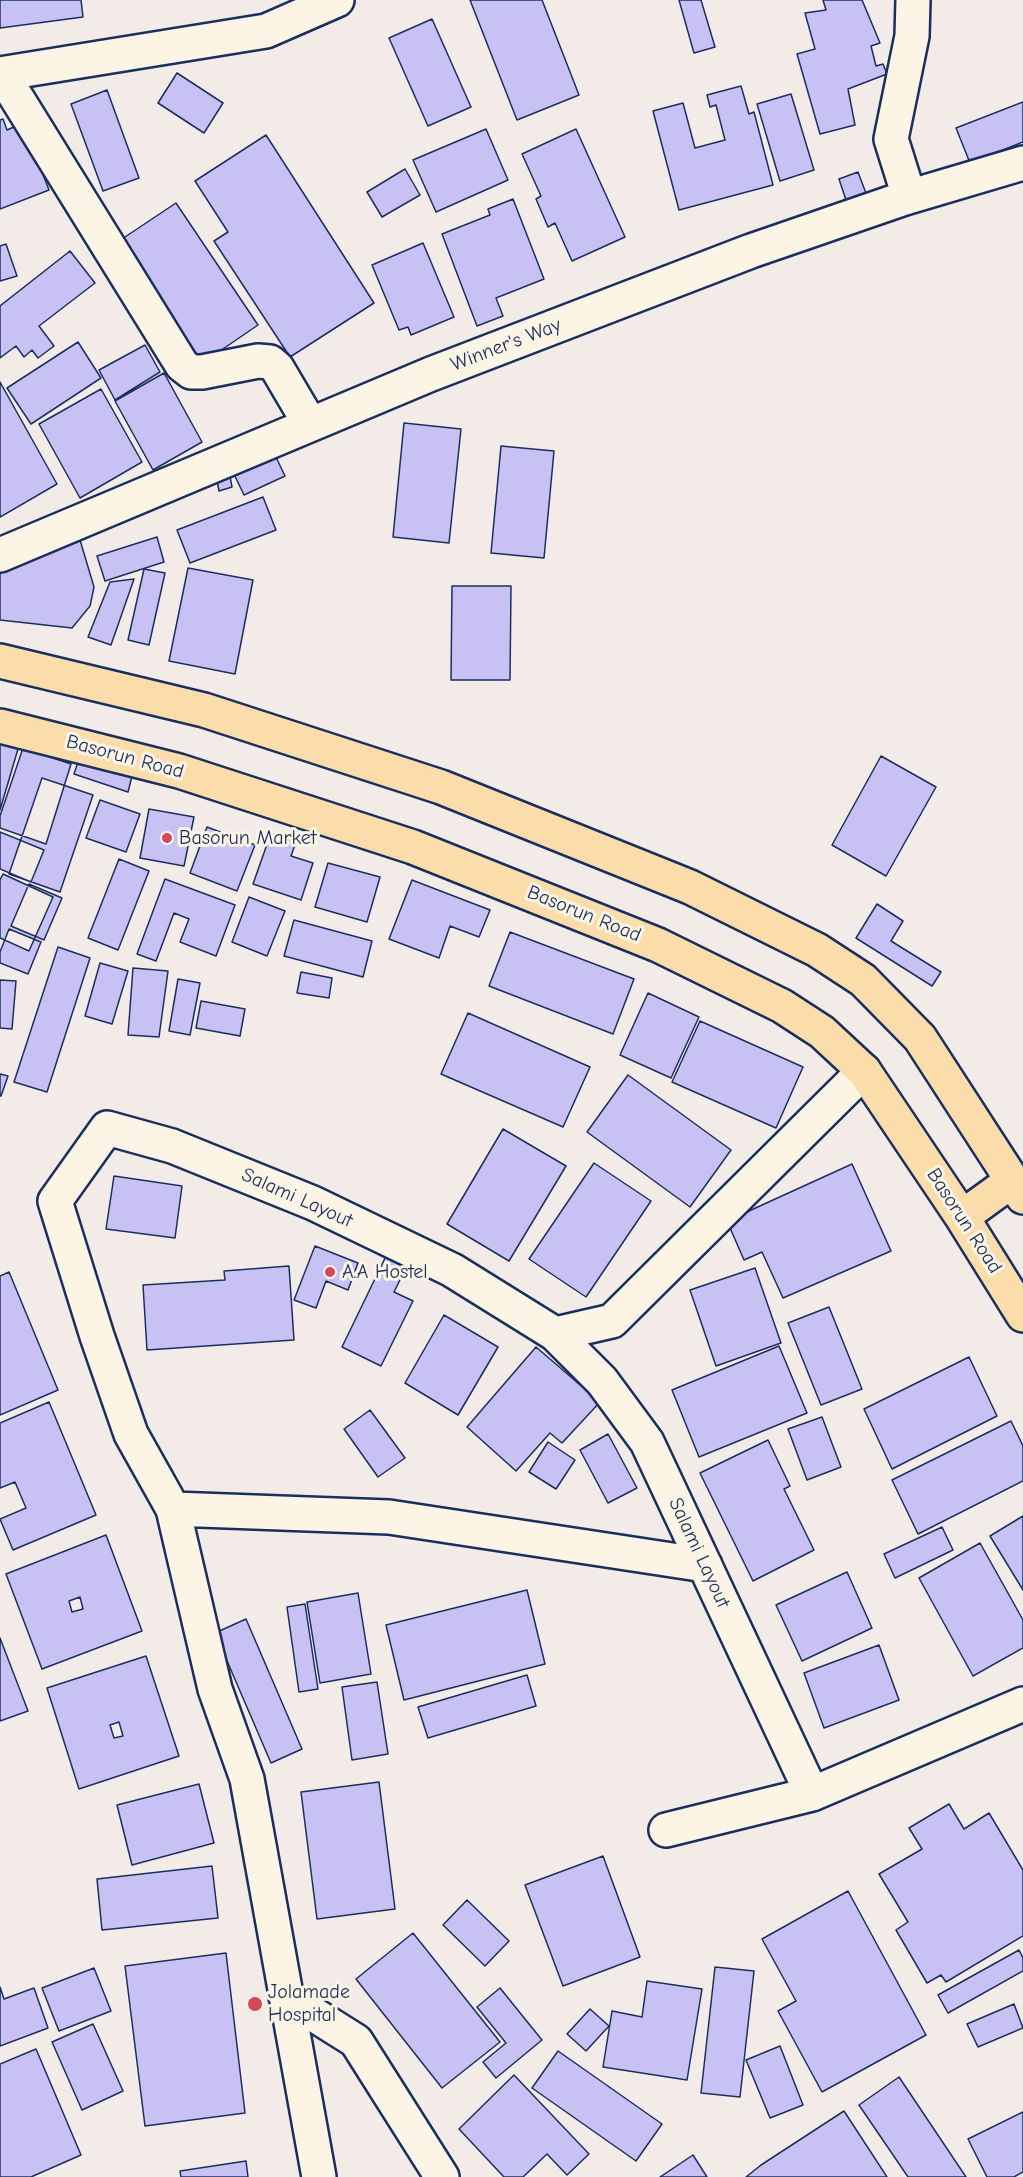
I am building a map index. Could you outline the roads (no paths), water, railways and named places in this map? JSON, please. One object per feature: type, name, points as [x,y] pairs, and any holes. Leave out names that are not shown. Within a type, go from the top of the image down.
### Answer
[{"type":"main road","points":[[0,661],[204,710],[441,787],[690,887],[817,950],[863,980],[920,1038],[1018,1188],[962,1216]]},
{"type":"main road","name":"Basorun Road","points":[[0,726],[201,778],[413,847],[570,907],[658,945],[782,1006],[822,1032],[864,1071],[962,1216],[1023,1315]]},
{"type":"street","points":[[310,424],[277,369],[270,362],[258,361],[202,372],[191,372],[182,365],[1,74],[266,31],[337,0]]},
{"type":"street","points":[[905,198],[907,190],[891,139],[912,36],[913,0]]},
{"type":"street","name":"Winner's Way","points":[[0,555],[431,374],[751,251],[905,198],[1023,163]]},
{"type":"street","points":[[555,1334],[612,1322],[864,1071]]},
{"type":"street","name":"Salami Layout","points":[[172,1509],[131,1434],[97,1336],[55,1201],[106,1128],[171,1146],[313,1203],[452,1270],[555,1334],[602,1381],[647,1442],[812,1794]]},
{"type":"street","points":[[319,2177],[247,1779],[214,1689],[172,1509],[389,1517],[705,1565]]},
{"type":"street","points":[[666,1830],[812,1794],[1023,1704]]},
{"type":"street","points":[[286,1997],[356,2042],[442,2177]]},
{"type":"place","name":"Basorun Market","points":[[167,838]]},
{"type":"place","name":"A.A Hostel","points":[[330,1272]]},
{"type":"place","name":"Jolamade Hospital","points":[[255,2004]]}]
